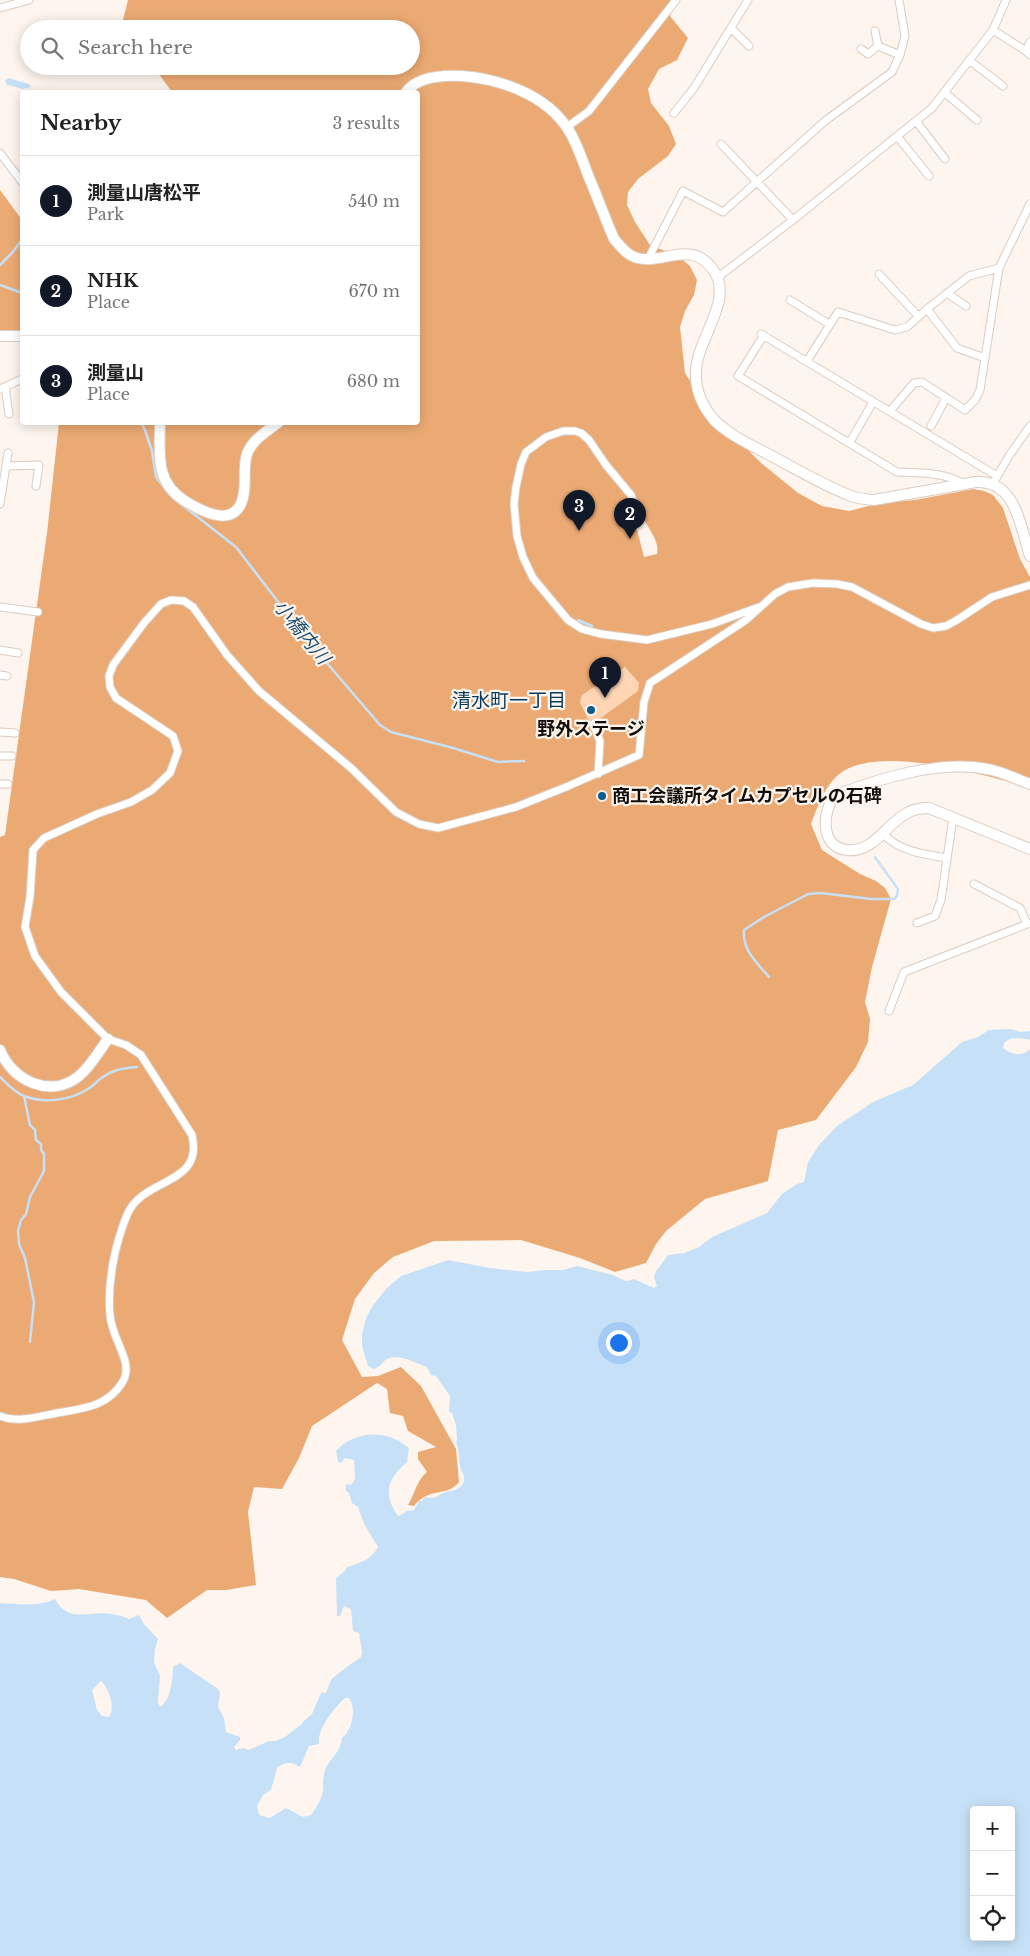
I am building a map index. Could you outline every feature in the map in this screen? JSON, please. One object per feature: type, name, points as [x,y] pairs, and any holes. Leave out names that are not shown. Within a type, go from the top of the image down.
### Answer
[{"type":"main road","points":[[408,90],[416,83],[437,76],[455,76],[491,80],[522,91],[553,112],[567,128],[576,144],[614,239],[622,249],[631,255],[648,259],[683,253],[692,255],[713,270],[721,296],[698,358],[696,373],[701,400],[714,420],[723,427],[737,437],[820,482],[862,499],[874,500],[995,480],[1008,494],[1013,504],[1030,556]]},
{"type":"main road","points":[[0,336],[20,336]]},
{"type":"main road","points":[[160,425],[158,447],[164,476],[168,483],[182,500],[200,511],[216,516],[230,515],[239,508],[244,492],[247,454],[256,440],[275,425]]},
{"type":"main road","points":[[1030,784],[989,769],[960,765],[927,768],[836,795],[830,802],[826,813],[825,825],[828,834],[838,847],[845,850],[853,850],[868,845],[905,814],[918,808],[929,808],[1030,849]]},
{"type":"main road","points":[[0,1050],[13,1072],[24,1081],[47,1086],[58,1085],[66,1084],[81,1075],[108,1039]]},
{"type":"street","points":[[0,8],[29,0]]},
{"type":"street","points":[[567,128],[589,111],[676,0]]},
{"type":"street","points":[[674,113],[694,88],[748,0]]},
{"type":"street","points":[[648,259],[683,191],[723,212],[825,121],[892,72],[900,55],[905,36],[899,0]]},
{"type":"street","points":[[717,278],[793,220],[932,108],[994,30],[1006,0]]},
{"type":"street","points":[[731,28],[749,46]]},
{"type":"street","points":[[994,30],[1028,53],[1030,42]]},
{"type":"street","points":[[875,31],[878,46]]},
{"type":"street","points":[[878,46],[900,55]]},
{"type":"street","points":[[861,49],[868,54],[878,46]]},
{"type":"street","points":[[969,60],[1003,86]]},
{"type":"street","points":[[944,92],[977,120]]},
{"type":"street","points":[[916,121],[945,159]]},
{"type":"street","points":[[897,136],[929,176]]},
{"type":"street","points":[[721,144],[793,220]]},
{"type":"street","points":[[0,153],[20,179]]},
{"type":"street","points":[[890,411],[914,383],[922,382],[965,410],[968,409],[980,390],[999,268],[1030,204]]},
{"type":"street","points":[[807,361],[838,312],[896,330],[907,326],[969,276],[999,268]]},
{"type":"street","points":[[879,274],[918,316]]},
{"type":"street","points":[[949,292],[951,296],[966,306]]},
{"type":"street","points":[[790,300],[829,324]]},
{"type":"street","points":[[927,309],[957,348],[985,358]]},
{"type":"street","points":[[963,484],[957,480],[926,473],[897,472],[738,376],[762,334],[890,411],[995,480],[1030,426]]},
{"type":"street","points":[[9,414],[3,388],[20,380]]},
{"type":"street","points":[[931,426],[946,398]]},
{"type":"street","points":[[850,442],[873,402]]},
{"type":"street","points":[[640,520],[631,495],[606,465],[589,440],[581,433],[575,430],[563,431],[546,437],[526,452],[520,464],[514,504],[517,536],[532,578],[568,620],[582,629],[601,634],[647,640],[712,624],[761,606]]},
{"type":"street","points":[[0,504],[8,454]]},
{"type":"street","points":[[6,466],[39,465],[36,486]]},
{"type":"street","points":[[0,1416],[14,1420],[79,1409],[108,1400],[117,1390],[124,1380],[126,1369],[110,1317],[109,1293],[113,1265],[123,1226],[135,1200],[147,1191],[169,1181],[193,1160],[195,1147],[192,1135],[141,1055],[126,1045],[108,1039],[61,992],[35,956],[25,927],[30,897],[31,863],[34,850],[44,838],[97,814],[131,802],[152,790],[170,772],[178,750],[173,736],[116,698],[110,687],[109,676],[113,665],[144,623],[161,604],[171,600],[184,601],[193,607],[227,655],[259,691],[351,768],[396,812],[419,824],[438,828],[516,807],[598,774],[639,755],[644,702],[650,683],[746,620],[775,594],[788,587],[813,583],[837,584],[861,591],[921,624],[933,628],[946,626],[958,620],[992,597],[1030,585]]},
{"type":"street","points":[[0,607],[38,612]]},
{"type":"street","points":[[0,650],[18,653]]},
{"type":"street","points":[[593,724],[600,741],[598,774]]},
{"type":"street","points":[[0,732],[15,733]]},
{"type":"street","points":[[0,756],[12,756]]},
{"type":"street","points":[[0,784],[8,784]]},
{"type":"street","points":[[917,923],[935,916],[941,900],[953,818]]},
{"type":"street","points":[[883,834],[892,844],[917,854],[947,858]]},
{"type":"street","points":[[904,972],[1028,924],[1020,908],[974,884]]},
{"type":"street","points":[[889,1011],[904,972],[906,961]]},
{"type":"shaded area","points":[[128,0],[676,0],[670,16],[688,38],[677,60],[659,69],[648,89],[651,103],[669,126],[676,144],[668,156],[638,179],[628,192],[627,205],[635,222],[650,245],[678,256],[690,266],[697,280],[694,295],[685,311],[680,327],[685,373],[703,400],[724,426],[761,463],[798,493],[822,506],[849,511],[881,503],[915,500],[973,489],[993,495],[1003,508],[1020,559],[1030,577],[1030,788],[962,770],[908,762],[882,761],[860,764],[842,772],[836,777],[819,803],[811,824],[822,850],[860,874],[876,881],[885,888],[891,899],[872,967],[865,1002],[870,1019],[868,1042],[856,1067],[816,1120],[778,1130],[768,1181],[705,1199],[666,1231],[656,1244],[646,1263],[615,1272],[580,1258],[521,1240],[434,1241],[393,1257],[374,1273],[355,1299],[342,1340],[362,1377],[378,1376],[401,1367],[421,1386],[456,1449],[459,1482],[449,1490],[426,1496],[414,1506],[408,1505],[418,1483],[427,1472],[418,1459],[418,1452],[436,1447],[408,1431],[403,1416],[390,1413],[387,1389],[377,1383],[312,1426],[299,1458],[282,1489],[254,1487],[248,1512],[256,1585],[226,1590],[207,1590],[167,1618],[146,1600],[79,1589],[51,1591],[14,1579],[0,1577],[0,837],[5,835],[47,533],[59,425],[420,425],[420,90],[171,90],[160,75],[420,75],[420,20],[123,20]],"holes":[[[644,520],[654,537],[658,550],[657,554],[644,557],[635,522]],[[625,667],[639,683],[638,691],[591,725],[580,702],[582,695]]]},
{"type":"shaded area","points":[[0,190],[20,217],[20,334],[0,332]]},
{"type":"shaded area","points":[[625,667],[639,683],[639,691],[591,725],[580,701],[582,695]]},
{"type":"water","points":[[8,78],[29,84],[31,87],[23,89],[7,85],[5,81]]},
{"type":"water","points":[[1011,1029],[1020,1032],[1030,1031],[1030,1040],[1013,1038],[1004,1043],[1003,1048],[1017,1054],[1027,1052],[1030,1049],[1030,1956],[0,1956],[0,1603],[35,1604],[55,1599],[59,1606],[70,1613],[82,1615],[105,1613],[129,1619],[139,1615],[144,1624],[158,1639],[154,1663],[160,1675],[158,1703],[160,1707],[164,1704],[169,1694],[173,1667],[180,1663],[218,1689],[220,1693],[218,1707],[224,1718],[226,1732],[240,1737],[240,1740],[234,1747],[236,1750],[243,1748],[249,1750],[269,1741],[276,1741],[285,1737],[312,1714],[321,1693],[326,1693],[331,1680],[361,1657],[362,1652],[359,1633],[353,1631],[351,1609],[344,1606],[340,1616],[337,1616],[336,1578],[347,1567],[369,1558],[378,1547],[364,1524],[358,1507],[352,1503],[349,1493],[346,1491],[346,1484],[351,1485],[355,1479],[354,1460],[345,1458],[341,1463],[338,1461],[336,1451],[348,1441],[371,1435],[387,1436],[409,1448],[407,1462],[395,1474],[389,1487],[390,1501],[398,1516],[406,1511],[414,1510],[419,1501],[422,1501],[425,1497],[435,1497],[459,1488],[464,1480],[456,1442],[456,1425],[452,1413],[449,1412],[450,1396],[436,1376],[431,1375],[427,1367],[396,1357],[387,1359],[373,1369],[368,1366],[362,1346],[362,1334],[366,1318],[387,1288],[401,1276],[448,1260],[490,1268],[527,1272],[563,1270],[577,1266],[613,1275],[626,1281],[634,1279],[654,1288],[657,1286],[654,1277],[656,1271],[668,1255],[684,1253],[699,1247],[712,1237],[767,1213],[782,1194],[797,1184],[804,1182],[808,1162],[819,1145],[837,1126],[873,1102],[913,1085],[962,1042],[978,1037],[989,1030]],"holes":[[[101,1681],[107,1689],[112,1703],[109,1717],[102,1716],[97,1710],[92,1690]],[[345,1698],[349,1698],[353,1708],[351,1725],[342,1738],[339,1749],[327,1765],[321,1797],[311,1815],[303,1817],[286,1808],[270,1818],[259,1815],[257,1806],[263,1795],[271,1790],[277,1768],[288,1763],[300,1767],[309,1746],[319,1744],[323,1725]]]},
{"type":"waterway","name":"小橋内川","points":[[0,265],[20,243]]},
{"type":"waterway","name":"小橋内川","points":[[0,285],[20,292]]},
{"type":"waterway","name":"小橋内川","points":[[142,425],[152,451],[156,477],[166,490]]},
{"type":"waterway","name":"小橋内川","points":[[177,501],[236,547],[308,641],[380,725],[391,732],[498,762],[524,761]]},
{"type":"waterway","points":[[578,620],[592,626]]},
{"type":"waterway","points":[[769,977],[748,950],[745,944],[744,930],[764,917],[808,894],[821,893],[871,899],[894,899],[897,896],[898,889],[875,857]]},
{"type":"waterway","points":[[0,1077],[14,1090],[24,1096],[40,1100],[57,1100],[81,1093],[104,1076],[113,1072],[137,1067]]},
{"type":"waterway","points":[[24,1096],[30,1125],[35,1130],[36,1140],[41,1144],[41,1150],[44,1154],[44,1171],[30,1197],[26,1214],[21,1220],[18,1231],[19,1244],[25,1258],[34,1302],[30,1342]]},
{"type":"place","name":"測量山","points":[[579,531]]},
{"type":"place","name":"NHK","points":[[630,539]]},
{"type":"place","name":"測量山唐松平","points":[[605,698]]},
{"type":"place","name":"野外ステージ","points":[[591,710]]},
{"type":"place","name":"商工会議所タイムカプセルの石碑","points":[[602,796]]},
{"type":"district","name":"清水町一丁目","points":[[509,700]]}]
